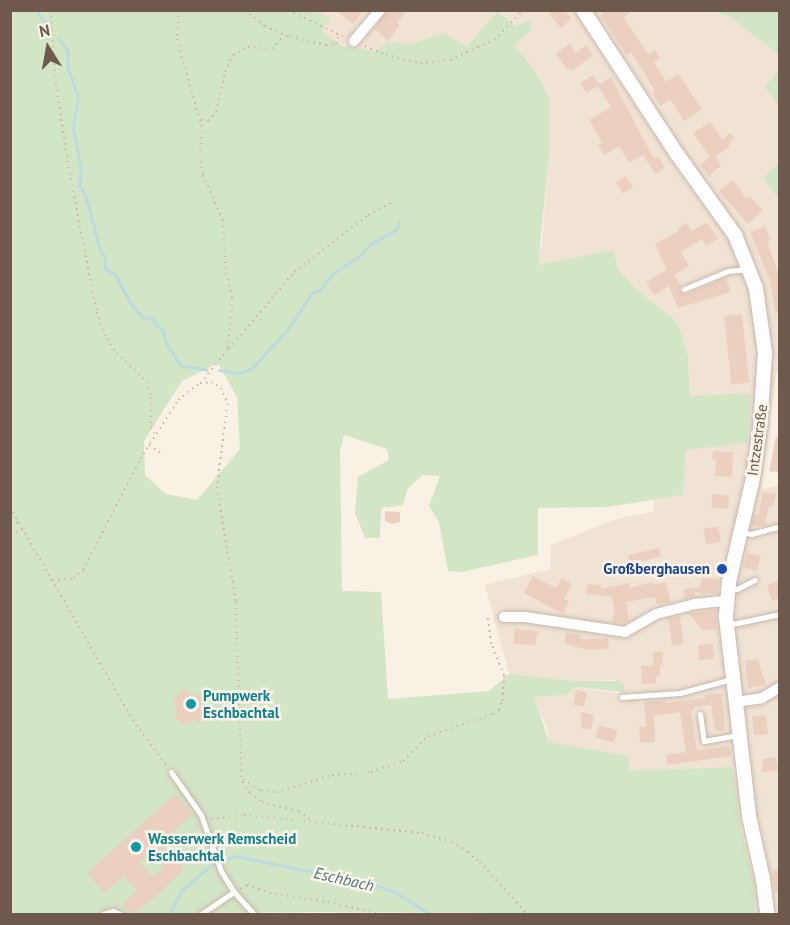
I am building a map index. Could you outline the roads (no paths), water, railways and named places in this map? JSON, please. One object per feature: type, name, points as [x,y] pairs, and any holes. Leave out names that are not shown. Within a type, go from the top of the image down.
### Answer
[{"type":"main road","name":"Intzestraße","points":[[583,10],[677,154],[735,234],[750,268],[758,298],[765,366],[756,461],[727,595],[727,626],[749,816],[763,879],[767,915]]},
{"type":"street","points":[[354,41],[380,10]]},
{"type":"street","points":[[504,617],[525,617],[626,632],[656,614],[727,595]]},
{"type":"street","points":[[735,702],[762,698],[780,687]]},
{"type":"lane","points":[[684,289],[724,273],[750,268]]},
{"type":"lane","points":[[740,532],[750,534],[780,526]]},
{"type":"lane","points":[[727,595],[755,580]]},
{"type":"lane","points":[[727,626],[780,614]]},
{"type":"lane","points":[[621,697],[680,693],[733,679]]},
{"type":"lane","points":[[700,714],[704,741],[739,735]]},
{"type":"lane","points":[[171,772],[204,821],[221,871],[234,892],[254,915]]},
{"type":"lane","points":[[201,915],[234,892]]},
{"type":"lane","points":[[103,915],[113,911],[120,915]]},
{"type":"waterway","points":[[36,10],[45,23]]},
{"type":"waterway","points":[[58,38],[67,50],[68,69],[78,96],[73,129],[81,169],[79,185],[86,197],[99,247],[105,258],[105,268],[116,276],[131,304],[142,317],[153,319],[155,325],[162,329],[166,342],[180,365],[207,370]]},
{"type":"waterway","points":[[219,370],[239,373],[251,369],[289,328],[312,293],[320,290],[332,274],[358,257],[371,244],[397,229],[399,221]]},
{"type":"waterway","name":"Eschbach","points":[[169,914],[181,891],[212,864],[236,856],[313,872],[325,877],[365,882],[393,891],[430,914]]},
{"type":"place","name":"Großberghausen","points":[[722,569]]},
{"type":"place","name":"Pumpwerk Eschbachtal","points":[[191,704]]},
{"type":"place","name":"Wasserwerk Remscheid Eschbachtal","points":[[136,847]]}]
